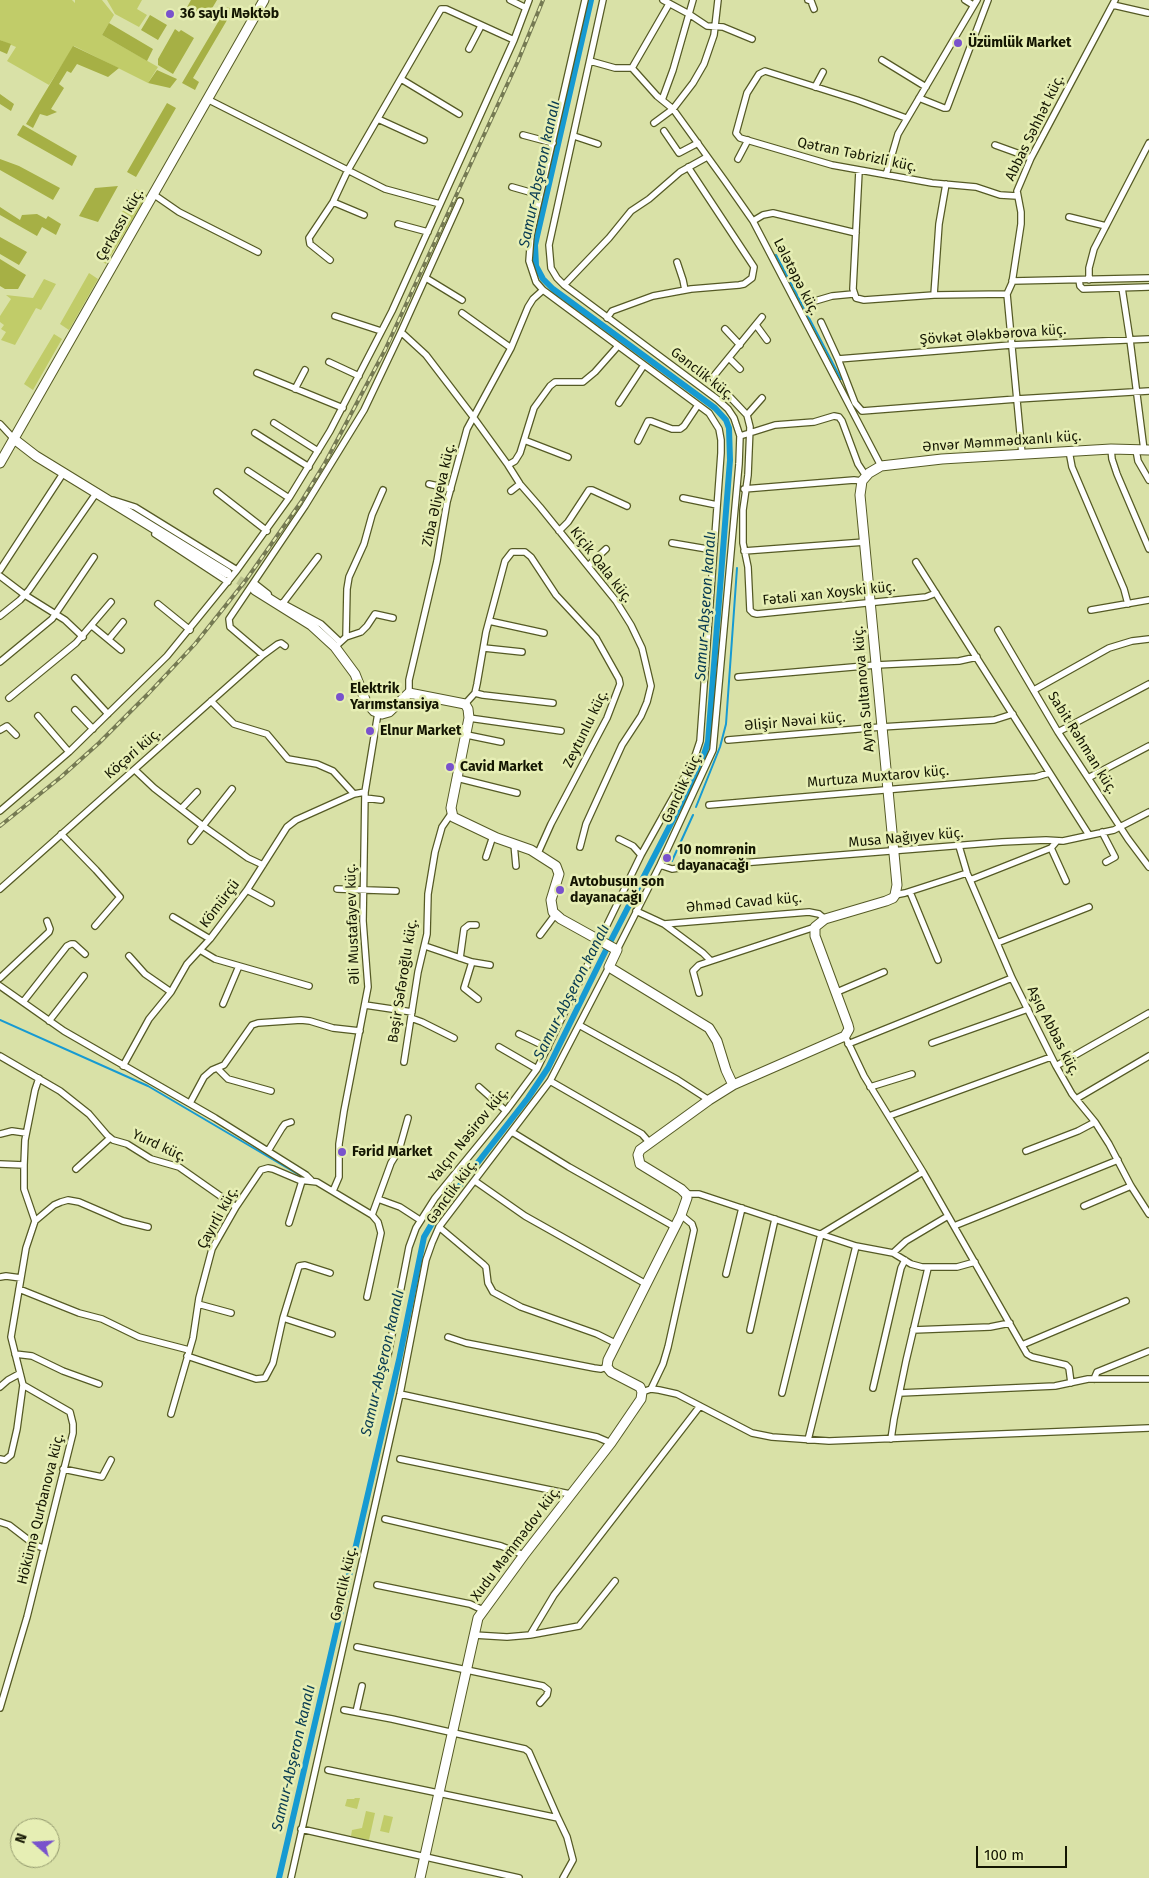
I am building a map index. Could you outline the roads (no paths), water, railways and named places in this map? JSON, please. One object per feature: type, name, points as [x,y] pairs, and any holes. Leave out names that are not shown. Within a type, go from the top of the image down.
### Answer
[{"type":"street","name":"Çerkassı küç.","points":[[0,463],[264,0]]},
{"type":"street","points":[[510,0],[526,8]]},
{"type":"street","points":[[0,811],[69,752],[167,656],[190,630],[228,577],[237,570],[289,498],[343,408],[382,331],[514,40],[529,0]]},
{"type":"street","name":"Gənclik küç.","points":[[585,0],[531,235],[529,261],[536,282],[543,290],[698,405],[715,420],[721,440],[700,741],[693,762],[641,856],[601,942]]},
{"type":"street","name":"Gənclik küç.","points":[[603,0],[549,245],[551,268],[564,285],[717,399],[728,409],[734,418],[740,436],[713,750],[660,865],[614,949]]},
{"type":"street","points":[[663,0],[707,26],[724,27],[752,39]]},
{"type":"street","points":[[662,100],[673,70],[693,0]]},
{"type":"street","points":[[654,123],[673,109],[693,83],[704,64],[711,45],[718,0]]},
{"type":"street","points":[[808,0],[814,9]]},
{"type":"street","points":[[886,175],[896,140],[906,118],[975,2],[965,0]]},
{"type":"street","points":[[919,98],[947,108],[988,0]]},
{"type":"street","points":[[1114,2],[1148,13]]},
{"type":"street","name":"Abbas Səhhət küç.","points":[[1022,454],[1007,294],[1012,281],[1022,218],[1017,196],[1018,186],[1114,2]]},
{"type":"street","points":[[590,61],[615,68],[632,68],[670,4]]},
{"type":"street","points":[[330,260],[308,241],[333,202],[348,170],[441,9],[446,9],[514,40]]},
{"type":"street","points":[[469,49],[481,26]]},
{"type":"street","points":[[882,60],[926,87]]},
{"type":"street","name":"Lələtəpə küç.","points":[[632,68],[673,109],[752,221],[881,466]]},
{"type":"street","points":[[738,159],[748,140],[740,138],[736,133],[748,93],[761,71],[815,86],[906,118]]},
{"type":"street","points":[[815,86],[823,72]]},
{"type":"street","points":[[401,79],[459,114]]},
{"type":"street","points":[[207,99],[399,194],[440,204]]},
{"type":"street","points":[[378,119],[424,140]]},
{"type":"street","points":[[664,131],[679,153],[698,143]]},
{"type":"street","points":[[523,135],[553,143]]},
{"type":"street","points":[[574,136],[598,144]]},
{"type":"street","name":"Qətran Təbrizli küç.","points":[[748,140],[800,157],[860,171],[976,187],[1000,195],[1017,196]]},
{"type":"street","points":[[1089,280],[1091,259],[1149,144]]},
{"type":"street","points":[[995,145],[1031,158]]},
{"type":"street","points":[[564,285],[609,238],[631,211],[649,199],[674,176],[707,157]]},
{"type":"street","points":[[607,318],[612,311],[653,296],[685,290],[744,284],[752,278],[754,267],[688,167]]},
{"type":"street","points":[[860,171],[853,294],[856,298],[864,300],[1007,294]]},
{"type":"street","points":[[934,296],[938,232],[946,184]]},
{"type":"street","points":[[512,187],[540,195]]},
{"type":"street","points":[[153,194],[179,212],[258,252]]},
{"type":"street","points":[[263,656],[230,627],[231,615],[254,587],[364,410],[460,201]]},
{"type":"street","points":[[333,202],[364,215]]},
{"type":"street","points":[[752,221],[763,215],[773,213],[856,233]]},
{"type":"street","points":[[1069,216],[1106,226]]},
{"type":"street","points":[[398,224],[428,232]]},
{"type":"street","points":[[677,262],[684,280],[685,290]]},
{"type":"street","points":[[426,278],[462,300]]},
{"type":"street","points":[[1012,281],[1149,278]]},
{"type":"street","points":[[1079,280],[1080,286],[1083,289],[1149,287]]},
{"type":"street","points":[[1122,288],[1137,392],[1143,450],[1138,461],[1149,480]]},
{"type":"street","name":"Ziba Əliyeva küç.","points":[[409,693],[409,680],[437,561],[451,489],[467,429],[511,348],[532,299],[543,290]]},
{"type":"street","points":[[815,301],[832,296],[853,294]]},
{"type":"street","points":[[462,314],[511,348]]},
{"type":"street","points":[[335,316],[382,331]]},
{"type":"street","points":[[762,317],[716,373],[714,380],[747,415],[762,398]]},
{"type":"street","points":[[821,322],[855,403],[862,411],[1149,391]]},
{"type":"street","points":[[756,325],[767,340]]},
{"type":"street","points":[[725,329],[740,345]]},
{"type":"street","name":"Kiçik Qala küç.","points":[[401,332],[426,355],[474,418],[520,484],[616,601],[639,639],[644,652],[650,686],[641,716],[627,736],[586,824],[580,847]]},
{"type":"street","name":"Şövkət Ələkbərova küç.","points":[[838,359],[1011,345],[1149,339]]},
{"type":"street","points":[[508,465],[518,457],[534,408],[550,386],[555,382],[583,382],[595,372],[618,346]]},
{"type":"street","points":[[729,358],[740,369]]},
{"type":"street","points":[[329,362],[359,376]]},
{"type":"street","points":[[619,403],[644,366]]},
{"type":"street","points":[[295,389],[304,370]]},
{"type":"street","points":[[257,373],[343,408]]},
{"type":"street","points":[[638,441],[648,421],[672,429],[680,429],[698,405]]},
{"type":"street","name":"Fətəli xan Xoyski küç.","points":[[747,415],[751,433],[746,489],[742,510],[744,550],[748,567],[750,610],[752,613],[871,603],[926,597],[936,593]]},
{"type":"street","points":[[737,488],[746,489],[864,478],[842,421],[838,417],[834,416],[814,422],[775,424],[740,436]]},
{"type":"street","points":[[274,422],[318,451]]},
{"type":"street","points":[[0,424],[29,451],[107,498],[228,577]]},
{"type":"street","points":[[255,433],[309,466]]},
{"type":"street","points":[[524,440],[568,457]]},
{"type":"street","points":[[1111,450],[1112,459],[1149,549]]},
{"type":"street","name":"Ənvər Məmmədxanlı küç.","points":[[864,478],[881,466],[952,458],[1069,451],[1143,450]]},
{"type":"street","points":[[1069,451],[1072,467],[1124,589],[1128,604]]},
{"type":"street","points":[[0,570],[64,472]]},
{"type":"street","points":[[248,472],[289,498]]},
{"type":"street","name":"Ayna Sultanova küç.","points":[[864,478],[860,495],[896,885],[895,894]]},
{"type":"street","points":[[429,484],[451,489]]},
{"type":"street","points":[[511,491],[520,484]]},
{"type":"street","points":[[346,637],[349,577],[364,544],[372,515],[383,490]]},
{"type":"street","points":[[559,532],[568,522],[589,490],[627,506]]},
{"type":"street","points":[[0,616],[25,595],[97,492]]},
{"type":"street","points":[[217,492],[267,531]]},
{"type":"street","points":[[107,498],[135,507],[237,570]]},
{"type":"street","points":[[683,498],[717,506]]},
{"type":"street","points":[[744,550],[865,542]]},
{"type":"street","points":[[672,543],[713,550]]},
{"type":"street","points":[[588,566],[606,549]]},
{"type":"street","name":"Zeytunlu küç.","points":[[489,621],[505,561],[512,552],[522,550],[531,556],[556,595],[596,638],[619,679],[620,684],[588,757],[551,824],[538,853]]},
{"type":"street","points":[[0,662],[38,632],[56,614],[94,557]]},
{"type":"street","points":[[283,603],[318,557]]},
{"type":"street","points":[[916,562],[1089,834]]},
{"type":"street","points":[[0,576],[25,595],[65,620],[83,637]]},
{"type":"street","points":[[254,587],[321,624],[338,644],[355,674],[368,705],[378,713],[389,712],[409,693],[465,704],[475,692],[489,621],[544,633]]},
{"type":"street","points":[[254,587],[338,644]]},
{"type":"street","points":[[1091,610],[1149,600]]},
{"type":"street","points":[[9,698],[83,637],[111,602]]},
{"type":"street","points":[[158,604],[190,630]]},
{"type":"street","points":[[338,644],[346,637],[361,632],[375,614],[393,618]]},
{"type":"street","points":[[109,639],[123,622]]},
{"type":"street","points":[[92,626],[121,650]]},
{"type":"street","name":"Sabit Rəhman küç.","points":[[998,630],[1058,732],[1120,827],[1148,864]]},
{"type":"street","points":[[1034,690],[1109,648],[1132,641],[1149,639]]},
{"type":"street","name":"Köçəri küç.","points":[[0,889],[263,656],[278,644],[281,643],[285,646]]},
{"type":"street","points":[[484,648],[522,652]]},
{"type":"street","points":[[738,677],[876,665],[959,661],[977,657]]},
{"type":"street","points":[[74,678],[108,714]]},
{"type":"street","points":[[1058,732],[1149,684]]},
{"type":"street","points":[[475,692],[482,695],[553,703]]},
{"type":"street","points":[[211,701],[234,724],[267,734],[288,758],[317,764],[333,771],[354,794]]},
{"type":"street","name":"Bəşir Səfəroğlu küç.","points":[[404,1062],[418,972],[427,934],[428,894],[435,852],[442,827],[451,814],[467,735],[469,718],[468,709],[465,704]]},
{"type":"street","points":[[75,710],[93,729]]},
{"type":"street","name":"Əli Mustafayev küç.","points":[[334,1191],[339,1177],[339,1144],[350,1082],[352,1059],[360,1031],[368,978],[363,936],[365,795],[378,713]]},
{"type":"street","name":"Əlişir Nəvai küç.","points":[[728,740],[994,720],[1013,714]]},
{"type":"street","points":[[38,716],[69,752]]},
{"type":"street","points":[[469,718],[561,731]]},
{"type":"street","points":[[0,730],[7,726],[16,735]]},
{"type":"street","points":[[467,735],[501,742]]},
{"type":"street","points":[[1088,778],[1149,746]]},
{"type":"street","points":[[135,770],[203,826],[248,858],[263,865]]},
{"type":"street","name":"Murtuza Muxtarov küç.","points":[[709,805],[1036,777],[1050,772]]},
{"type":"street","points":[[457,778],[517,794]]},
{"type":"street","points":[[191,842],[232,789]]},
{"type":"street","points":[[181,809],[196,792]]},
{"type":"street","name":"Kömürçü","points":[[123,1066],[149,1019],[172,992],[187,964],[210,939],[247,890],[282,833],[291,823],[354,794],[381,800]]},
{"type":"street","name":"Musa Nağıyev küç.","points":[[660,865],[672,869],[1002,842],[1057,841],[1073,839],[1120,827],[1149,812]]},
{"type":"street","points":[[451,814],[456,820],[538,853],[556,866],[558,870],[557,881],[550,904],[555,915],[614,949],[609,967],[709,1028],[717,1041],[733,1085]]},
{"type":"street","points":[[1102,832],[1115,857],[1106,862]]},
{"type":"street","points":[[61,834],[120,897],[95,926]]},
{"type":"street","points":[[486,857],[493,836]]},
{"type":"street","points":[[619,839],[633,846],[641,856]]},
{"type":"street","points":[[970,880],[1051,848],[1057,841]]},
{"type":"street","points":[[514,844],[516,866]]},
{"type":"street","name":"Aşıq Abbas küç.","points":[[960,846],[960,854],[967,873],[1012,978],[1051,1057],[1076,1098],[1095,1122],[1149,1214]]},
{"type":"street","points":[[1051,848],[1066,882]]},
{"type":"street","points":[[699,994],[693,971],[700,965],[815,926],[825,919],[886,901],[893,898],[895,894],[910,892],[967,873]]},
{"type":"street","points":[[337,889],[396,891]]},
{"type":"street","points":[[247,890],[271,903]]},
{"type":"street","points":[[910,892],[938,960]]},
{"type":"street","points":[[997,943],[1089,907]]},
{"type":"street","name":"Əhməd Cavad küç.","points":[[636,911],[664,924],[809,912],[819,914],[825,919]]},
{"type":"street","points":[[540,935],[555,915]]},
{"type":"street","points":[[173,916],[210,939]]},
{"type":"street","points":[[0,978],[49,932],[50,929],[47,921]]},
{"type":"street","points":[[664,924],[711,961]]},
{"type":"street","points":[[460,958],[464,929],[466,926],[476,925]]},
{"type":"street","points":[[815,926],[815,936],[849,1029],[847,1040],[870,1087],[923,1172],[1027,1354],[1032,1357],[1066,1365],[1069,1368],[1071,1383]]},
{"type":"street","name":"Yalçın Nəsirov küç.","points":[[388,1355],[409,1248],[420,1220],[435,1198],[506,1111],[537,1068],[601,942]]},
{"type":"street","points":[[23,1002],[67,946],[74,944],[85,954]]},
{"type":"street","points":[[425,946],[472,962],[490,965]]},
{"type":"street","points":[[200,950],[214,959],[309,986]]},
{"type":"street","points":[[128,956],[145,974],[172,992]]},
{"type":"street","points":[[472,962],[464,988],[478,999]]},
{"type":"street","points":[[223,1004],[238,966]]},
{"type":"street","name":"Gənclik küç.","points":[[290,1878],[400,1394],[426,1260],[440,1227],[550,1081],[609,967]]},
{"type":"street","points":[[837,992],[884,972]]},
{"type":"street","points":[[49,1021],[84,976]]},
{"type":"street","points":[[607,1367],[609,1356],[686,1202],[686,1194],[682,1189],[640,1164],[638,1155],[640,1150],[733,1085],[1012,978]]},
{"type":"street","points":[[0,986],[49,1021],[123,1066],[190,1103],[306,1175],[311,1180]]},
{"type":"street","points":[[365,1005],[412,1015],[454,1038]]},
{"type":"street","points":[[932,1044],[1028,1009]]},
{"type":"street","points":[[1056,1066],[1149,1013]]},
{"type":"street","points":[[190,1103],[204,1078],[212,1070],[228,1060],[252,1025],[301,1020],[332,1028],[360,1031]]},
{"type":"street","points":[[578,1025],[678,1080],[709,1100]]},
{"type":"street","points":[[519,1034],[548,1048]]},
{"type":"street","points":[[499,1047],[537,1068]]},
{"type":"street","name":"Yurd küç.","points":[[0,1056],[60,1091],[89,1114],[110,1138],[127,1144],[152,1159],[179,1167],[236,1207]]},
{"type":"street","points":[[1076,1098],[1149,1056]]},
{"type":"street","points":[[889,1116],[1051,1057]]},
{"type":"street","points":[[217,1068],[228,1079],[271,1091]]},
{"type":"street","points":[[870,1087],[912,1074]]},
{"type":"street","points":[[35,1221],[24,1189],[24,1165],[26,1132],[39,1078]]},
{"type":"street","points":[[550,1081],[642,1134],[649,1142]]},
{"type":"street","points":[[479,1087],[506,1111]]},
{"type":"street","points":[[367,1297],[381,1233],[378,1222],[372,1215],[391,1162],[399,1150],[408,1118]]},
{"type":"street","points":[[268,1151],[282,1128],[291,1122]]},
{"type":"street","points":[[1026,1151],[1078,1131],[1095,1122]]},
{"type":"street","points":[[0,1134],[12,1131],[26,1132]]},
{"type":"street","points":[[512,1132],[569,1167],[675,1227]]},
{"type":"street","points":[[76,1169],[110,1138]]},
{"type":"street","points":[[954,1226],[1118,1160]]},
{"type":"street","points":[[0,1164],[24,1165]]},
{"type":"street","name":"Çayırli küç.","points":[[171,1414],[196,1324],[198,1304],[212,1249],[236,1207],[261,1170],[264,1168],[273,1169],[302,1180],[311,1180],[334,1191],[372,1215]]},
{"type":"street","points":[[782,1394],[821,1234],[923,1172]]},
{"type":"street","points":[[289,1223],[302,1180]]},
{"type":"street","points":[[475,1180],[525,1216],[646,1284]]},
{"type":"street","points":[[1084,1206],[1131,1186]]},
{"type":"street","points":[[686,1194],[694,1192],[856,1246],[893,1253],[911,1264],[928,1268],[957,1267],[975,1262]]},
{"type":"street","points":[[378,1199],[400,1207],[420,1220]]},
{"type":"street","points":[[0,1459],[5,1460],[11,1456],[17,1429],[22,1385],[12,1343],[11,1330],[26,1248],[35,1221],[54,1205],[68,1200],[85,1204],[123,1221],[148,1227]]},
{"type":"street","points":[[726,1274],[742,1208]]},
{"type":"street","points":[[646,1391],[663,1364],[694,1230],[692,1224],[681,1215]]},
{"type":"street","points":[[893,1253],[906,1241],[948,1216]]},
{"type":"street","points":[[750,1330],[775,1219]]},
{"type":"street","points":[[440,1227],[486,1267],[488,1283],[493,1292],[521,1307],[597,1334],[615,1344]]},
{"type":"street","points":[[808,1440],[856,1246]]},
{"type":"street","points":[[873,1388],[901,1268],[905,1260]]},
{"type":"street","points":[[19,1289],[79,1313],[102,1319],[139,1337],[256,1379],[265,1378],[273,1363],[282,1318],[299,1266],[305,1265],[330,1273]]},
{"type":"street","points":[[891,1439],[913,1330],[928,1268]]},
{"type":"street","points":[[0,1277],[21,1278]]},
{"type":"street","points":[[1022,1345],[1126,1301]]},
{"type":"street","points":[[198,1304],[231,1313]]},
{"type":"street","points":[[282,1318],[332,1334]]},
{"type":"street","points":[[913,1330],[990,1326],[1010,1323]]},
{"type":"street","points":[[448,1336],[466,1343],[601,1370],[607,1367]]},
{"type":"street","points":[[1094,1379],[1096,1372],[1149,1351]]},
{"type":"street","points":[[16,1354],[32,1356],[63,1371],[99,1384]]},
{"type":"street","points":[[607,1367],[614,1375],[646,1391],[677,1394],[752,1433],[772,1437],[808,1440],[891,1439],[1149,1428]]},
{"type":"street","points":[[0,1387],[19,1374]]},
{"type":"street","points":[[900,1393],[1041,1387],[1094,1379],[1149,1379]]},
{"type":"street","name":"Hökümə Qurbanova küç.","points":[[0,1708],[2,1695],[27,1617],[73,1433],[70,1412],[22,1385]]},
{"type":"street","name":"Xudu Məmmədov küç.","points":[[420,1878],[478,1618],[570,1494],[611,1443],[646,1391]]},
{"type":"street","points":[[400,1394],[598,1437],[611,1443]]},
{"type":"street","points":[[530,1635],[554,1595],[700,1406]]},
{"type":"street","points":[[400,1459],[570,1494]]},
{"type":"street","points":[[63,1469],[102,1477],[111,1460]]},
{"type":"street","points":[[385,1519],[500,1546],[524,1555]]},
{"type":"street","points":[[0,1522],[9,1526],[35,1545],[43,1548]]},
{"type":"street","points":[[474,1636],[507,1637],[530,1635],[579,1626],[615,1581]]},
{"type":"street","points":[[377,1585],[470,1604],[483,1610]]},
{"type":"street","points":[[357,1647],[543,1686],[548,1690],[547,1695],[540,1703]]},
{"type":"street","points":[[356,1712],[362,1686]]},
{"type":"street","points":[[344,1710],[525,1749],[530,1752],[567,1837],[573,1860],[563,1878]]},
{"type":"street","points":[[328,1770],[558,1818]]},
{"type":"street","points":[[301,1829],[519,1878]]},
{"type":"waterway","name":"Samur-Abşeron kanalı","points":[[279,1878],[399,1360],[424,1237],[437,1215],[528,1098],[548,1068],[700,767],[708,742],[730,460],[729,428],[726,420],[715,408],[553,289],[543,279],[536,266],[535,245],[591,0]]},
{"type":"waterway","points":[[776,255],[841,379]]},
{"type":"waterway","points":[[696,807],[720,747],[726,724],[737,568]]},
{"type":"waterway","points":[[672,861],[693,815]]},
{"type":"waterway","points":[[0,1020],[148,1086],[301,1176]]},
{"type":"tunnel","points":[[227,573],[255,590]]},
{"type":"railway","points":[[0,826],[61,777],[99,743],[195,644],[246,580],[301,502],[325,463],[385,350],[518,61],[543,0]]},
{"type":"place","name":"36 saylı Məktəb","points":[[170,14]]},
{"type":"place","name":"Üzümlük Market","points":[[958,43]]},
{"type":"place","name":"Elektrik Yarımstansiya","points":[[340,697]]},
{"type":"place","name":"Elnur Market","points":[[370,731]]},
{"type":"place","name":"Cavid Market","points":[[450,767]]},
{"type":"place","name":"10 nomrənin dayanacağı","points":[[667,858]]},
{"type":"place","name":"Avtobusun son dayanacağı","points":[[560,890]]},
{"type":"place","name":"Fərid Market","points":[[342,1152]]}]
